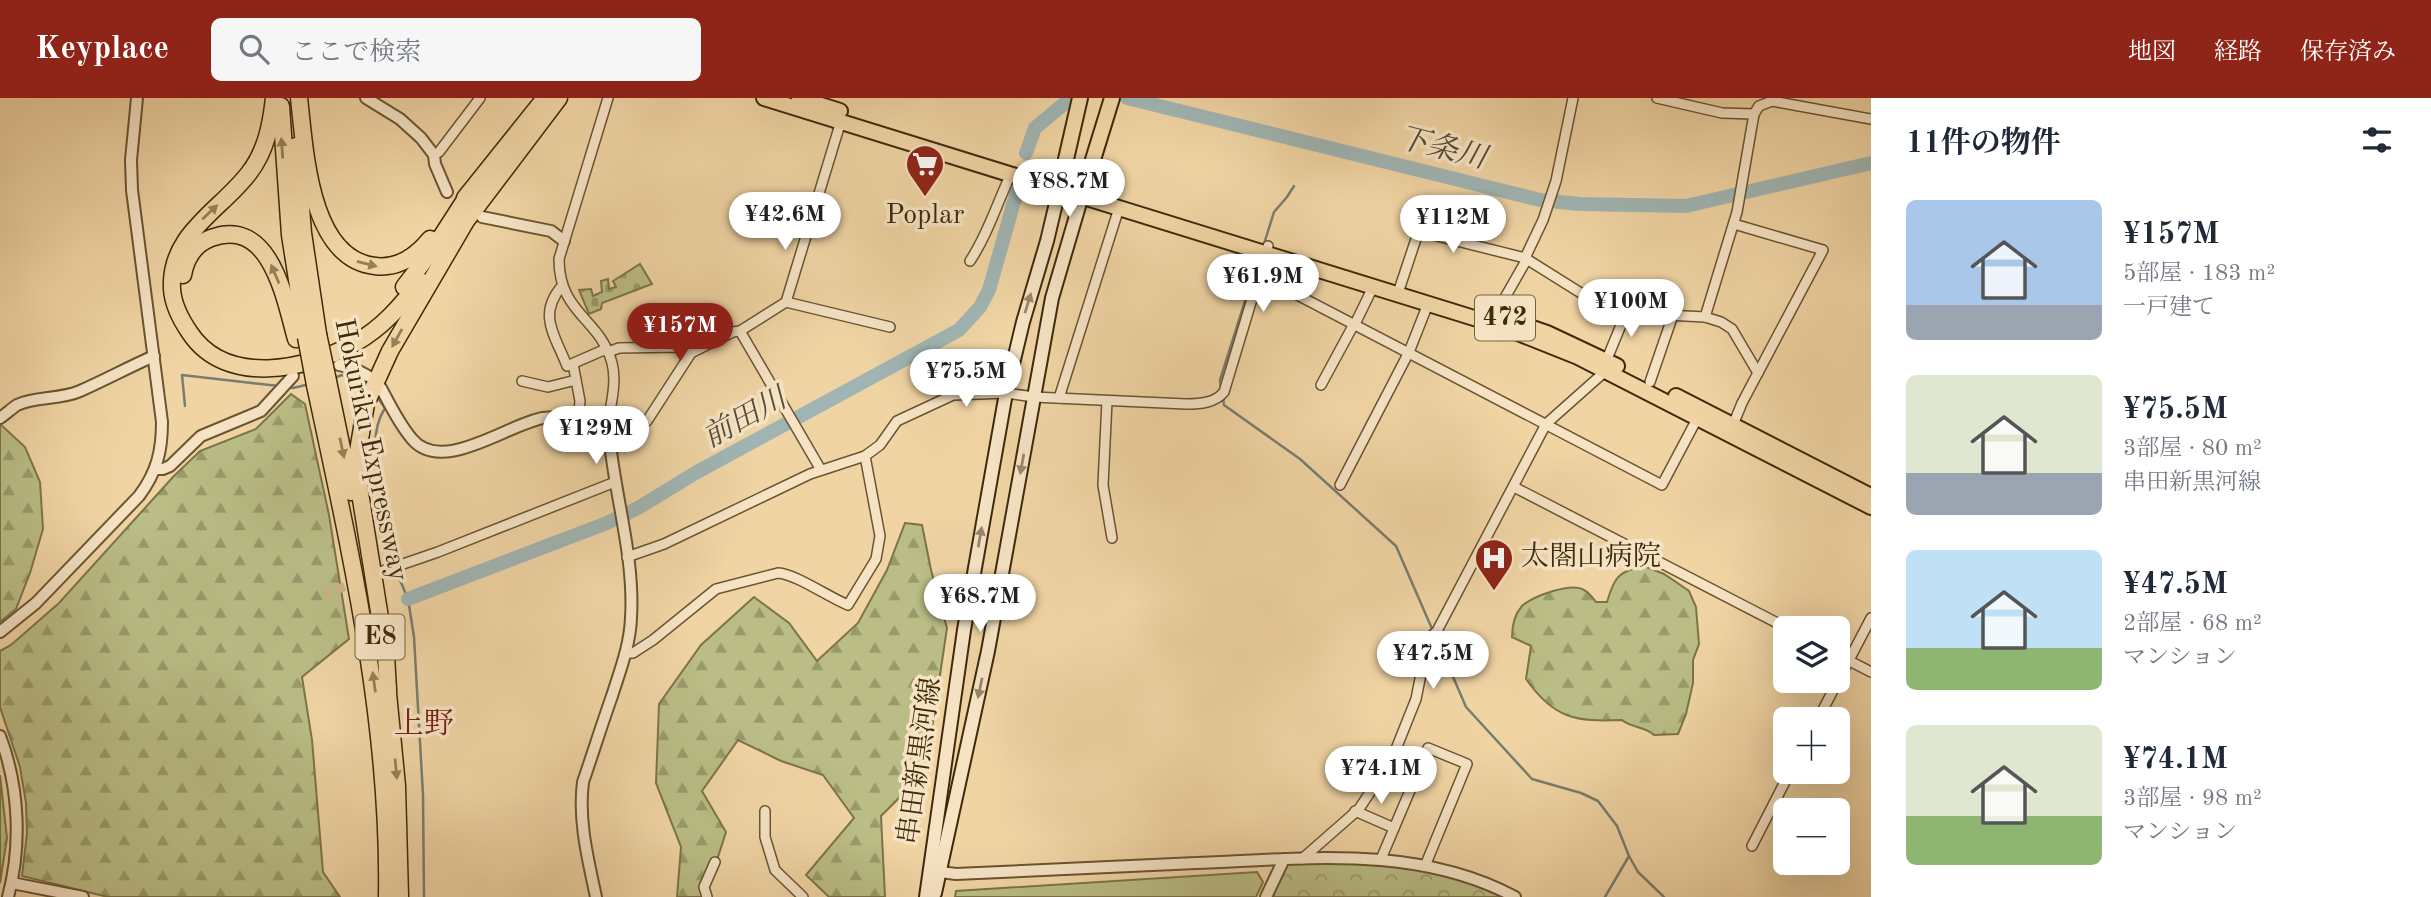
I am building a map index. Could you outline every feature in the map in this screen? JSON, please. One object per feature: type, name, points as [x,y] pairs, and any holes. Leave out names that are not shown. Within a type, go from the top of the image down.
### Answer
[{"type":"highway","points":[[274,98],[267,137],[256,162],[240,184],[193,229],[175,263],[172,289],[178,313],[192,337],[214,355],[240,365],[282,368],[314,362],[358,342],[399,308],[474,219]]},
{"type":"highway","name":"Hokuriku Expressway","points":[[281,98],[290,236],[307,337],[371,586],[388,690],[397,786],[400,897]]},
{"type":"highway","name":"Hokuriku Expressway","points":[[294,98],[307,337]]},
{"type":"highway","points":[[299,98],[306,156],[321,218],[334,242],[350,258],[360,263],[382,267],[404,262],[426,245],[545,98]]},
{"type":"highway","points":[[388,690],[386,655],[360,493],[359,435],[366,404],[378,374],[474,219],[559,98]]},
{"type":"highway","points":[[318,384],[307,337],[263,251],[256,244],[229,235],[210,238],[194,249],[184,269],[183,292],[190,315],[204,335],[225,350],[249,357],[275,359],[305,354],[350,336],[378,316],[403,289],[434,248],[470,192]]},
{"type":"highway","name":"Hokuriku Expressway","points":[[318,384],[375,692],[384,789],[387,897]]},
{"type":"main road","name":"472","points":[[764,98],[1011,174],[1060,185]]},
{"type":"main road","name":"472","points":[[799,98],[1373,287],[1503,327],[1650,382],[1700,413],[1733,425],[1871,496]]},
{"type":"main road","points":[[1083,192],[1112,98]]},
{"type":"main road","points":[[1060,185],[1079,101]]},
{"type":"main road","name":"串田新黒河線","points":[[934,897],[964,630],[1006,393],[1060,185]]},
{"type":"main road","name":"472","points":[[1083,192],[1119,208],[1400,287],[1547,333],[1871,507]]},
{"type":"main road","name":"串田新黒河線","points":[[926,897],[935,872],[988,651],[1052,298],[1083,192]]},
{"type":"street","points":[[0,632],[36,603],[139,496],[156,469],[160,456],[162,430],[132,190],[131,160],[137,98]]},
{"type":"street","points":[[366,98],[382,102],[422,138],[434,155],[447,192]]},
{"type":"street","points":[[434,155],[480,98]]},
{"type":"street","points":[[596,897],[581,818],[582,791],[625,653],[632,603],[608,423],[614,384],[613,366],[596,333],[567,299],[562,286],[559,259],[608,98]]},
{"type":"street","points":[[1495,316],[1526,259],[1543,220],[1556,181],[1573,98]]},
{"type":"street","points":[[1657,98],[1723,113],[1754,114]]},
{"type":"street","points":[[1705,317],[1734,224],[1754,114],[1759,106],[1772,101],[1871,119]]},
{"type":"street","points":[[381,388],[414,442],[443,452],[461,451],[541,419],[608,423],[647,421],[691,353],[740,331],[786,302],[841,121]]},
{"type":"street","points":[[970,261],[984,240],[1011,174]]},
{"type":"street","points":[[1059,398],[1119,208]]},
{"type":"street","points":[[474,219],[551,231],[564,241]]},
{"type":"street","points":[[1733,425],[1823,250],[1734,224]]},
{"type":"street","points":[[1400,287],[1417,236],[1421,232],[1526,259],[1584,295],[1628,308],[1705,317],[1732,329],[1758,373]]},
{"type":"street","points":[[627,557],[664,544],[821,470],[865,456],[880,445],[897,421],[953,395],[1006,393],[1034,397],[1200,404],[1221,396],[1267,250]]},
{"type":"street","points":[[1259,275],[1662,485],[1700,413]]},
{"type":"street","points":[[562,286],[553,297],[547,316],[567,366],[619,348],[678,347],[691,353]]},
{"type":"street","points":[[1321,385],[1373,287]]},
{"type":"street","points":[[786,302],[890,327]]},
{"type":"street","points":[[1340,485],[1409,352],[1428,304]]},
{"type":"street","points":[[1302,859],[1355,811],[1392,759],[1416,699],[1427,639],[1437,631],[1546,424],[1600,376],[1628,308]]},
{"type":"street","points":[[1650,382],[1673,314]]},
{"type":"street","points":[[740,331],[821,470]]},
{"type":"street","points":[[0,418],[18,405],[32,400],[82,391],[118,371],[154,356]]},
{"type":"street","points":[[573,364],[580,401],[578,420]]},
{"type":"street","points":[[339,365],[354,368],[368,376]]},
{"type":"street","points":[[156,469],[163,470],[170,466],[201,436],[261,411],[293,376]]},
{"type":"street","points":[[523,381],[548,387],[576,380]]},
{"type":"street","points":[[1107,401],[1103,485],[1112,538]]},
{"type":"street","points":[[625,653],[632,653],[653,640],[716,589],[778,573],[786,573],[848,605],[876,559],[880,536],[865,456]]},
{"type":"street","points":[[374,575],[615,482]]},
{"type":"street","points":[[1514,487],[1773,621]]},
{"type":"street","points":[[1850,659],[1871,618]]},
{"type":"street","points":[[1850,662],[1871,672]]},
{"type":"street","points":[[0,736],[14,792],[16,852],[8,897]]},
{"type":"street","points":[[1381,859],[1428,747],[1468,764],[1425,866]]},
{"type":"street","points":[[1752,846],[1784,784]]},
{"type":"street","points":[[765,811],[765,837],[775,870],[803,897]]},
{"type":"street","points":[[1355,811],[1394,828]]},
{"type":"street","points":[[1266,897],[1284,859]]},
{"type":"street","points":[[935,872],[956,874],[1284,859],[1381,859],[1425,866],[1482,882],[1515,897]]},
{"type":"street","points":[[707,897],[704,887],[715,862]]},
{"type":"street","points":[[12,883],[83,897]]},
{"type":"green space","points":[[640,264],[652,284],[602,303],[601,309],[589,314],[579,290],[591,289],[593,296],[602,292],[601,281],[608,279],[609,289],[616,287],[613,281]]},
{"type":"green space","points":[[291,394],[305,404],[329,515],[349,639],[302,677],[312,740],[323,872],[340,897],[108,897],[22,876],[27,833],[26,803],[20,767],[0,707],[0,651],[11,645],[59,603],[173,477],[200,451],[256,429]]},
{"type":"green space","points":[[0,424],[25,447],[40,482],[43,529],[16,609],[0,622]]},
{"type":"green space","points":[[905,523],[922,525],[947,628],[927,762],[881,816],[885,897],[829,897],[806,875],[854,818],[823,775],[781,761],[738,740],[702,791],[726,832],[705,897],[677,897],[681,847],[656,783],[659,704],[701,645],[754,597],[789,623],[817,661],[858,623],[887,570]]},
{"type":"green space","points":[[1644,566],[1664,574],[1689,591],[1696,607],[1699,644],[1693,660],[1693,683],[1686,714],[1678,734],[1654,735],[1622,720],[1579,718],[1557,710],[1546,703],[1526,679],[1531,646],[1512,637],[1517,613],[1534,598],[1552,591],[1578,588],[1587,592],[1596,602],[1607,602],[1618,577],[1628,570]]},
{"type":"green space","points":[[0,775],[7,838],[0,883]]},
{"type":"green space","points":[[1300,859],[1444,871],[1512,897],[1266,897],[1283,860]]},
{"type":"green space","points":[[1257,872],[1263,882],[1256,897],[955,897],[956,891]]},
{"type":"waterway","name":"前田川","points":[[1026,153],[1035,128],[1071,98]]},
{"type":"waterway","name":"下条川","points":[[1127,98],[1540,200],[1580,204],[1686,206],[1871,163]]},
{"type":"waterway","points":[[1263,247],[1274,212],[1294,186]]},
{"type":"waterway","name":"前田川","points":[[408,599],[607,523],[638,508],[697,472],[959,330],[980,307],[989,290],[1017,191]]},
{"type":"waterway","points":[[1221,388],[1220,380],[1259,257]]},
{"type":"waterway","points":[[185,406],[182,375],[279,386]]},
{"type":"waterway","points":[[334,378],[342,375],[366,386]]},
{"type":"waterway","points":[[286,387],[310,384]]},
{"type":"waterway","points":[[376,395],[385,408],[377,426],[375,446],[389,530],[389,569],[400,580],[408,599],[414,637],[423,795],[424,897]]},
{"type":"waterway","points":[[1223,398],[1224,405],[1300,459],[1396,546],[1433,631]]},
{"type":"waterway","points":[[1436,637],[1466,707],[1532,779],[1581,793],[1598,801],[1617,826],[1629,856]]},
{"type":"waterway","points":[[1605,897],[1629,856],[1638,872],[1664,897]]},
{"type":"tunnel","points":[[324,595],[374,574]]},
{"type":"place","name":"Poplar","points":[[925,198]]},
{"type":"place","name":"太閤山病院","points":[[1494,592]]},
{"type":"district","name":"上野","points":[[424,725]]}]
